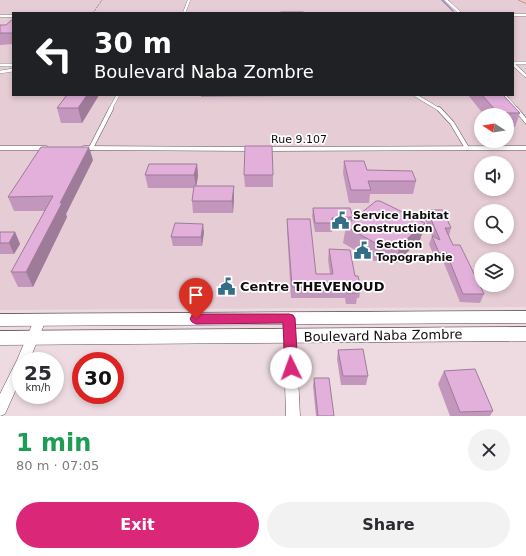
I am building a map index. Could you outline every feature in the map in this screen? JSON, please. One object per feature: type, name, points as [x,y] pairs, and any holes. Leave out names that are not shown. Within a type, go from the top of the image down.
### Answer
[{"type":"main road","name":"Boulevard Naba Zombre","points":[[0,320],[526,317]]},
{"type":"main road","name":"Boulevard Naba Zombre","points":[[0,338],[526,334]]},
{"type":"street","points":[[289,318],[293,416]]},
{"type":"street","points":[[27,352],[40,320]]},
{"type":"street","points":[[0,409],[12,383]]},
{"type":"lane","points":[[184,12],[189,0]]},
{"type":"lane","points":[[446,0],[459,12]]},
{"type":"lane","points":[[514,15],[526,15]]},
{"type":"lane","points":[[0,16],[12,16]]},
{"type":"lane","points":[[514,63],[526,63]]},
{"type":"lane","points":[[514,64],[526,76]]},
{"type":"lane","points":[[0,65],[12,65]]},
{"type":"lane","points":[[0,72],[12,70]]},
{"type":"lane","points":[[91,148],[117,96]]},
{"type":"lane","points":[[417,96],[445,114],[460,134],[467,148]]},
{"type":"lane","points":[[505,96],[526,120]]},
{"type":"lane","points":[[0,148],[53,148]]},
{"type":"lane","points":[[76,148],[251,149]]},
{"type":"lane","name":"Rue 9.107","points":[[259,148],[526,148]]},
{"type":"path","points":[[93,12],[102,0]]},
{"type":"shaded area","points":[[0,0],[518,0],[526,3],[526,307],[0,310]]},
{"type":"building","points":[[12,20],[12,33],[0,33],[0,25],[6,25]]},
{"type":"building","points":[[66,96],[86,96],[78,108],[57,108]]},
{"type":"building","points":[[483,96],[504,96],[520,113],[514,113],[514,108],[494,108]]},
{"type":"building","points":[[245,146],[272,146],[273,175],[244,175]]},
{"type":"building","points":[[41,147],[89,147],[26,272],[11,272],[53,196],[8,197]]},
{"type":"building","points":[[344,161],[364,161],[367,170],[412,171],[416,181],[368,181],[371,190],[351,190]]},
{"type":"building","points":[[149,164],[197,164],[194,175],[145,175]]},
{"type":"building","points":[[194,186],[234,186],[232,201],[192,201]]},
{"type":"building","points":[[376,201],[380,201],[425,223],[400,245],[396,243],[377,244],[345,226]]},
{"type":"building","points":[[313,208],[350,208],[353,217],[332,218],[333,223],[315,223]]},
{"type":"building","points":[[427,210],[443,210],[451,228],[445,228],[453,245],[460,245],[474,274],[474,292],[483,292],[484,294],[463,294],[446,252],[439,253],[432,236],[440,240]]},
{"type":"building","points":[[287,219],[310,219],[316,274],[333,274],[329,249],[350,250],[355,276],[358,276],[361,288],[357,288],[358,293],[347,293],[346,288],[292,287]]},
{"type":"building","points":[[175,223],[203,224],[201,237],[171,237]]},
{"type":"building","points":[[0,232],[15,232],[9,243],[0,243]]},
{"type":"building","points":[[363,349],[368,376],[343,376],[338,350]]},
{"type":"building","points":[[475,369],[493,411],[460,412],[444,371]]},
{"type":"building","points":[[314,378],[329,378],[334,416],[318,416]]},
{"type":"waterway","points":[[442,0],[453,11]]},
{"type":"place","name":"Service Habitat Construction","points":[[340,221]]},
{"type":"place","name":"Section Topographie","points":[[363,250]]},
{"type":"place","name":"Centre THEVENOUD","points":[[227,286]]},
{"type":"route","points":[[196,319],[289,318],[291,368]]}]
